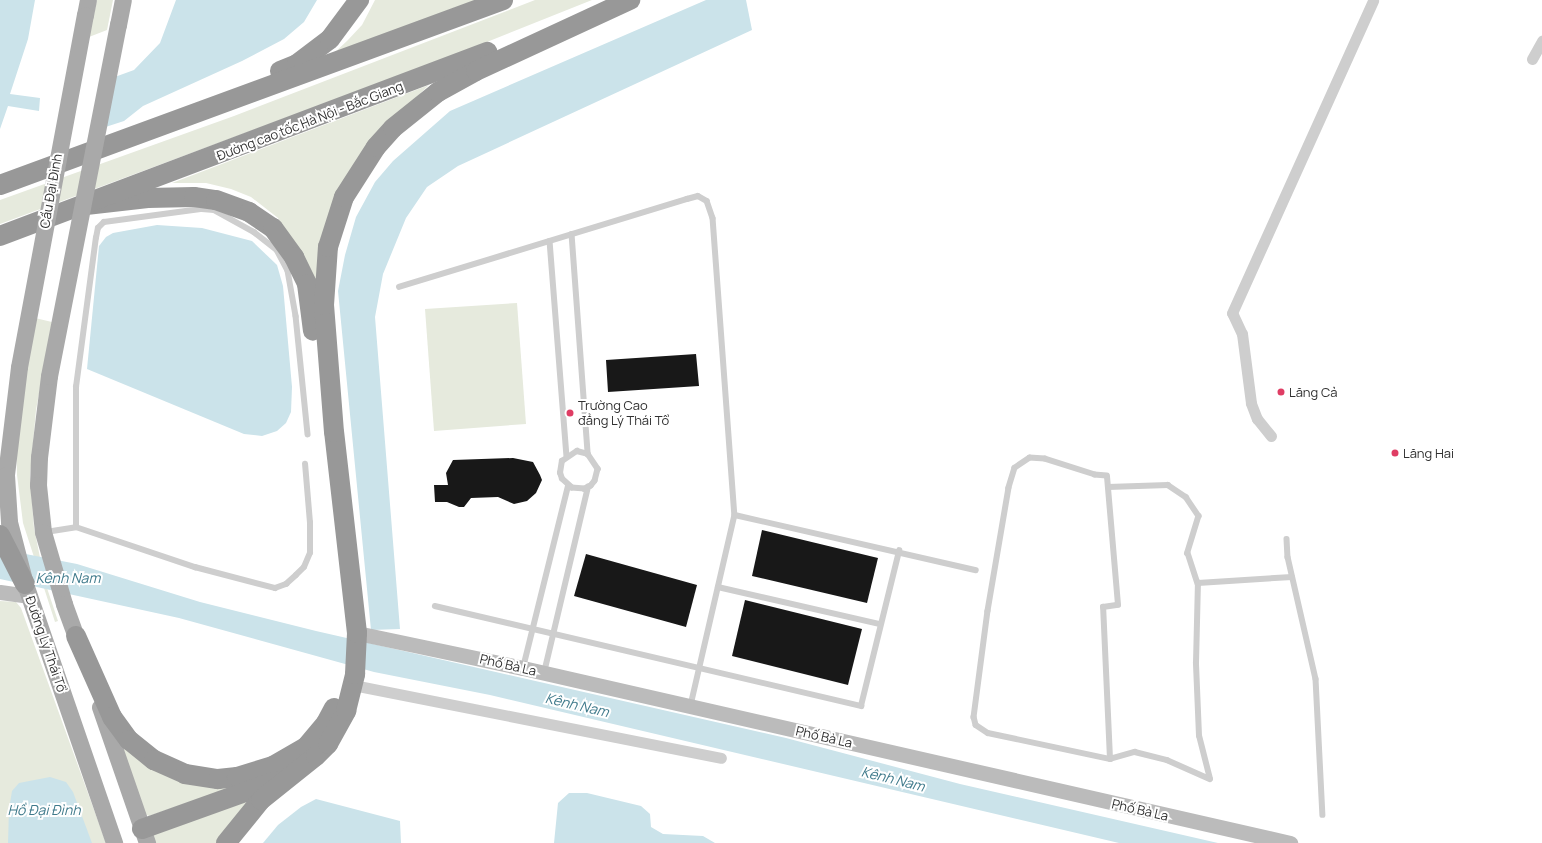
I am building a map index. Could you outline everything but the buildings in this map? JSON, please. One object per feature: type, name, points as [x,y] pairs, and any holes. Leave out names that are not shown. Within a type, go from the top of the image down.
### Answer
[{"type":"highway","points":[[105,147],[224,92],[297,64],[330,39],[359,0]]},
{"type":"highway","points":[[0,185],[503,0]]},
{"type":"highway","name":"Đường cao tốc Hà Nội - Bắc Giang","points":[[0,236],[417,80],[617,0]]},
{"type":"highway","points":[[226,843],[251,810],[328,744],[341,723],[348,681],[351,628],[324,318],[328,248],[344,197],[376,146],[393,128],[438,92],[476,71],[630,0]]},
{"type":"highway","points":[[0,178],[70,160]]},
{"type":"highway","points":[[86,205],[148,198],[216,200],[236,205],[262,220],[284,241],[307,284],[351,628]]},
{"type":"highway","points":[[5,539],[27,590]]},
{"type":"highway","points":[[76,636],[112,717],[129,740],[154,760],[167,768],[202,777],[237,777],[258,772],[290,758],[306,747],[326,723],[348,681]]},
{"type":"highway","points":[[145,836],[288,777]]},
{"type":"main road","points":[[123,0],[49,376],[39,457],[38,485],[43,532],[49,555],[64,604],[145,836]]},
{"type":"main road","name":"Cầu Đại Đình","points":[[5,539],[9,522],[6,475],[19,367],[86,7]]},
{"type":"main road","name":"Đường Lý Thái Tổ","points":[[27,590],[114,843]]},
{"type":"street","points":[[1271,436],[1258,419],[1251,403],[1242,334],[1232,313],[1373,0]]},
{"type":"street","points":[[1532,59],[1542,41]]},
{"type":"street","points":[[0,592],[27,590]]},
{"type":"street","name":"Phố Bà La","points":[[351,628],[1290,843]]},
{"type":"street","points":[[348,681],[721,758]]},
{"type":"lane","points":[[399,287],[698,196],[707,201],[713,218],[735,515],[691,706]]},
{"type":"lane","points":[[76,527],[76,386],[96,238],[98,228],[104,222],[202,209],[214,210],[254,232],[277,250],[290,278],[308,434]]},
{"type":"lane","points":[[572,234],[588,454],[598,469],[595,481],[588,487],[578,490],[568,486],[560,473],[562,461],[576,451],[588,454]]},
{"type":"lane","points":[[550,241],[567,456]]},
{"type":"lane","points":[[1108,487],[1168,485],[1186,497],[1199,516],[1188,552],[1198,583],[1196,663],[1199,736],[1210,779],[1167,760],[1134,752],[1110,759],[988,733],[978,728],[974,721],[988,611],[1009,488],[1015,468],[1030,458],[1045,459],[1095,475],[1107,476],[1118,605],[1103,607],[1110,759]]},
{"type":"lane","points":[[43,532],[76,527],[202,569],[275,588],[286,584],[296,575],[304,567],[310,553],[310,523],[305,464]]},
{"type":"lane","points":[[523,668],[568,486]]},
{"type":"lane","points":[[544,673],[588,487]]},
{"type":"lane","points":[[735,515],[899,551],[976,570]]},
{"type":"lane","points":[[1287,539],[1292,577],[1316,679],[1322,815]]},
{"type":"lane","points":[[435,606],[861,706],[899,551]]},
{"type":"lane","points":[[1198,583],[1292,577]]},
{"type":"lane","points":[[718,587],[880,624]]},
{"type":"shaded area","points":[[97,0],[113,0],[107,30],[89,37]]},
{"type":"shaded area","points":[[375,0],[506,0],[306,79],[362,25]]},
{"type":"shaded area","points":[[535,0],[592,0],[437,62],[0,224],[0,200],[234,116]]},
{"type":"shaded area","points":[[429,85],[373,139],[318,286],[278,218],[251,197],[231,189],[206,183],[172,183]]},
{"type":"shaded area","points":[[517,303],[526,424],[434,431],[425,309]]},
{"type":"shaded area","points":[[35,318],[52,322],[36,410],[30,476],[34,528],[45,582],[58,621],[55,622],[23,523],[17,475],[16,426]]},
{"type":"shaded area","points":[[0,601],[16,602],[21,608],[106,843],[0,843]]},
{"type":"shaded area","points":[[118,738],[130,751],[242,784],[149,816],[145,814]]},
{"type":"shaded area","points":[[250,800],[217,843],[153,843],[150,835]]},
{"type":"water","points":[[0,0],[35,0],[28,39],[10,94],[40,98],[39,111],[8,106],[0,129]]},
{"type":"water","points":[[176,0],[317,0],[304,22],[284,39],[242,61],[143,106],[124,121],[81,135],[90,86],[134,70],[160,43]]},
{"type":"water","points":[[706,0],[746,0],[752,30],[458,166],[427,187],[406,218],[383,274],[375,317],[400,629],[371,630],[338,291],[345,255],[356,217],[375,182],[393,161],[450,111]]},
{"type":"water","points":[[157,225],[202,228],[252,241],[277,265],[283,286],[292,387],[291,412],[286,423],[277,431],[262,436],[244,434],[87,369],[99,246],[106,237],[113,233]]},
{"type":"water","name":"Kênh Nam","points":[[0,549],[77,564],[200,602],[316,631],[786,738],[960,784],[1218,843],[1119,843],[490,695],[374,672],[179,618],[0,579]]},
{"type":"water","name":"Hồ Đại Đình","points":[[50,777],[66,782],[73,792],[92,843],[8,843],[9,809],[12,791],[19,783]]},
{"type":"water","points":[[569,793],[587,793],[641,806],[650,814],[651,827],[663,834],[703,836],[715,843],[554,843],[558,803]]},
{"type":"water","points":[[316,799],[400,821],[401,843],[263,843],[278,825],[301,807]]},
{"type":"pier","points":[[112,75],[101,131],[80,137],[88,85]]},
{"type":"place","name":"Lăng Cả","points":[[1281,392]]},
{"type":"place","name":"Trường Cao đẳng Lý Thái Tổ","points":[[570,413]]},
{"type":"place","name":"Lăng Hai","points":[[1395,453]]}]
